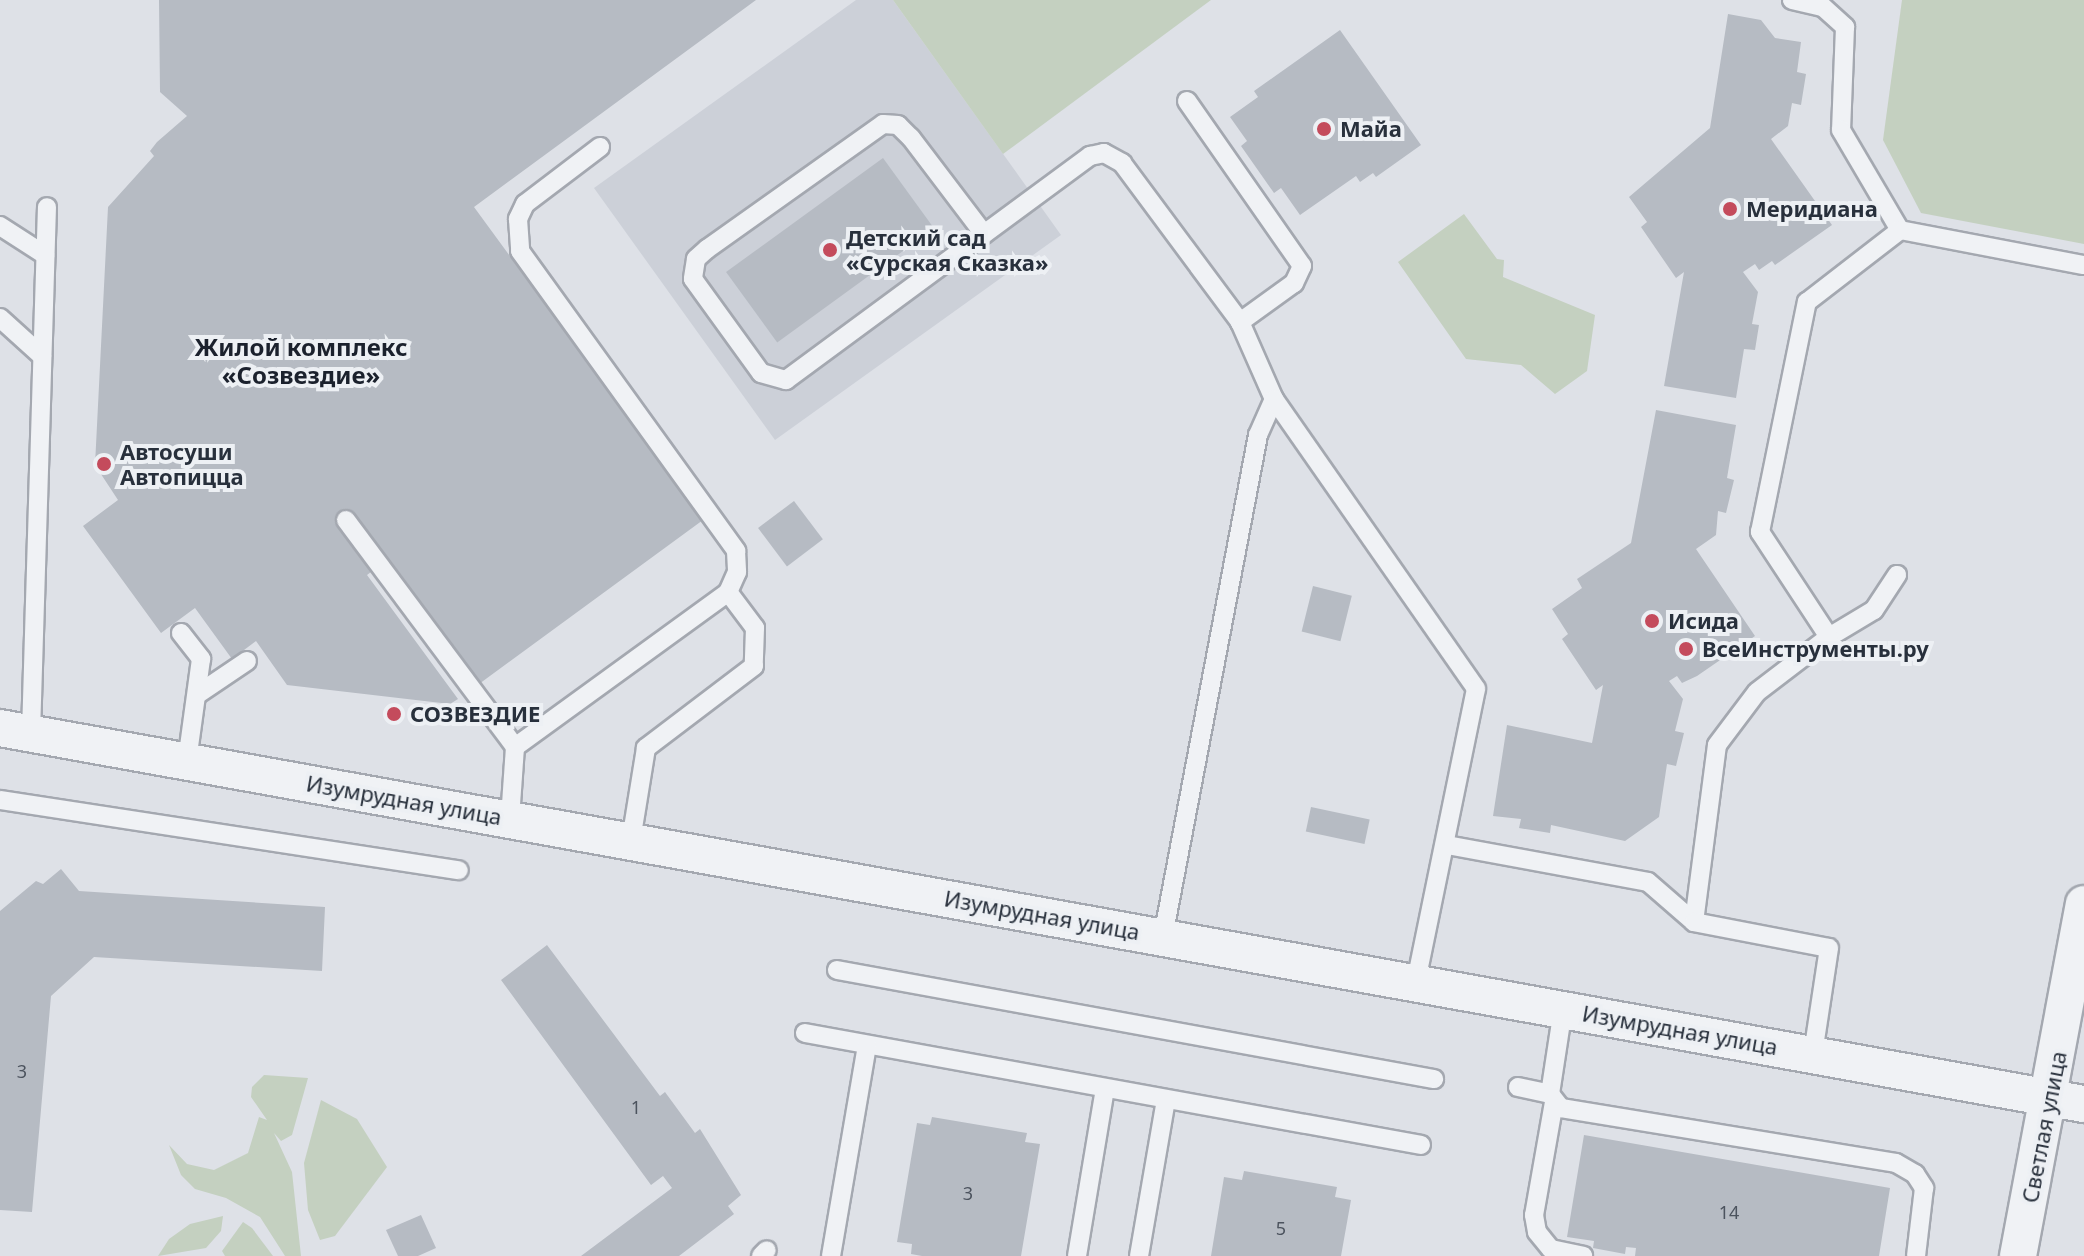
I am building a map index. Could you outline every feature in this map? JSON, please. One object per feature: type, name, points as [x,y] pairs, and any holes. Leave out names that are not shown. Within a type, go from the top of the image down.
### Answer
[{"type":"street","name":"Изумрудная улица","points":[[15,730],[2084,1104]]},
{"type":"street","name":"Светлая улица","points":[[2018,1256],[2084,904]]},
{"type":"lane","points":[[1792,0],[1823,7],[1845,27],[1841,130],[1900,230]]},
{"type":"lane","points":[[1187,101],[1302,266],[1294,283],[1240,322]]},
{"type":"lane","points":[[984,234],[911,138],[898,125],[883,124],[707,249],[696,259],[693,279],[761,373],[786,380],[1090,156],[1114,156],[1240,322],[1274,399],[1476,689],[1447,845],[1416,982]]},
{"type":"lane","points":[[515,747],[728,592],[737,572],[736,551],[520,251],[518,219],[525,204],[600,147]]},
{"type":"lane","points":[[15,730],[42,356],[47,207]]},
{"type":"lane","points":[[0,226],[45,255]]},
{"type":"lane","points":[[1829,637],[1760,532],[1807,302],[1900,230],[2084,265]]},
{"type":"lane","points":[[0,318],[42,356]]},
{"type":"lane","points":[[1163,937],[1258,435],[1274,399]]},
{"type":"lane","points":[[346,520],[515,747],[510,819]]},
{"type":"lane","points":[[1694,922],[1717,745],[1757,692],[1829,637],[1874,610],[1897,575]]},
{"type":"lane","points":[[631,841],[646,748],[754,666],[755,628],[728,592]]},
{"type":"lane","points":[[181,633],[201,659],[187,761]]},
{"type":"lane","points":[[198,694],[247,661]]},
{"type":"lane","points":[[0,800],[459,870]]},
{"type":"lane","points":[[1447,845],[1648,882],[1694,922],[1829,948],[1813,1054]]},
{"type":"lane","points":[[837,970],[1434,1079]]},
{"type":"lane","points":[[1563,1009],[1535,1223],[1551,1249],[1583,1256]]},
{"type":"lane","points":[[805,1033],[1421,1145]]},
{"type":"lane","points":[[831,1256],[867,1045]]},
{"type":"lane","points":[[1518,1087],[1552,1098],[1570,1110],[1896,1163],[1915,1174],[1924,1188],[1916,1256]]},
{"type":"lane","points":[[1077,1256],[1105,1088]]},
{"type":"lane","points":[[1139,1256],[1166,1099]]},
{"type":"shaded area","points":[[856,0],[893,0],[1061,235],[775,440],[594,188]]},
{"type":"green space","points":[[893,0],[1211,0],[1003,154]]},
{"type":"green space","points":[[1902,0],[2084,0],[2084,244],[1921,213],[1883,140]]},
{"type":"green space","points":[[1464,214],[1497,259],[1504,260],[1503,277],[1595,315],[1587,371],[1555,394],[1521,365],[1466,359],[1398,262]]},
{"type":"green space","points":[[264,1075],[308,1078],[292,1135],[281,1141],[274,1133],[292,1172],[301,1256],[285,1256],[260,1217],[226,1198],[195,1189],[181,1175],[169,1145],[187,1164],[214,1170],[248,1153],[259,1117],[267,1120],[251,1097],[252,1087]]},
{"type":"green space","points":[[321,1100],[357,1119],[387,1167],[335,1236],[320,1240],[308,1210],[304,1163]]},
{"type":"green space","points":[[223,1216],[221,1231],[206,1248],[158,1256],[169,1239],[190,1224]]},
{"type":"green space","points":[[243,1222],[252,1228],[273,1256],[225,1256],[222,1251]]},
{"type":"building","points":[[159,0],[756,0],[474,207],[703,520],[479,684],[388,560],[380,565],[367,575],[458,699],[450,704],[287,685],[256,641],[232,659],[195,608],[161,633],[83,526],[118,500],[95,465],[108,207],[154,156],[150,151],[157,142],[187,116],[160,92]]},
{"type":"building","name":"Меридиана","points":[[1728,14],[1761,20],[1775,38],[1801,42],[1797,72],[1806,74],[1801,105],[1792,103],[1788,126],[1771,139],[1832,225],[1775,265],[1772,261],[1759,270],[1755,264],[1743,272],[1758,292],[1752,324],[1759,325],[1755,350],[1744,349],[1736,398],[1664,386],[1684,272],[1676,278],[1641,227],[1647,222],[1629,197],[1710,128]]},
{"type":"building","name":"Майа","points":[[1340,30],[1421,145],[1376,177],[1373,173],[1360,182],[1356,176],[1300,215],[1281,188],[1274,193],[1241,146],[1247,141],[1230,117],[1258,97],[1254,91]]},
{"type":"building","name":"Детский сад «Сурская Сказка»","points":[[883,158],[934,228],[777,342],[726,272]]},
{"type":"building","name":"Исида","points":[[1656,410],[1736,425],[1727,478],[1734,480],[1726,513],[1718,511],[1716,535],[1696,549],[1755,636],[1697,676],[1682,683],[1677,676],[1669,681],[1683,699],[1675,731],[1684,733],[1676,766],[1667,764],[1659,817],[1625,841],[1551,825],[1550,833],[1519,828],[1521,819],[1493,816],[1507,725],[1592,743],[1603,685],[1596,690],[1562,639],[1568,634],[1552,609],[1582,588],[1577,579],[1631,543]]},
{"type":"building","points":[[794,501],[823,539],[787,566],[758,528]]},
{"type":"building","points":[[1313,586],[1352,596],[1340,641],[1302,632]]},
{"type":"building","points":[[1311,807],[1370,819],[1364,844],[1306,831]]},
{"type":"building","points":[[61,869],[79,891],[325,907],[322,971],[94,957],[51,996],[32,1212],[0,1210],[0,911],[36,881],[43,884]]},
{"type":"building","points":[[547,945],[660,1096],[665,1092],[695,1133],[700,1129],[741,1195],[728,1206],[734,1214],[679,1256],[581,1256],[672,1188],[663,1176],[651,1185],[501,980]]},
{"type":"building","points":[[932,1117],[1027,1133],[1025,1142],[1040,1144],[1021,1256],[922,1256],[911,1254],[912,1244],[897,1242],[917,1123],[930,1125]]},
{"type":"building","points":[[1584,1135],[1890,1188],[1879,1256],[1635,1256],[1636,1248],[1626,1247],[1625,1254],[1593,1248],[1594,1241],[1567,1237]]},
{"type":"building","points":[[1244,1171],[1337,1187],[1335,1197],[1351,1200],[1341,1256],[1211,1256],[1224,1177],[1242,1180]]},
{"type":"building","points":[[421,1215],[436,1248],[418,1256],[398,1256],[386,1230]]},
{"type":"place","name":"Майа","points":[[1324,129]]},
{"type":"place","name":"Меридиана","points":[[1730,209]]},
{"type":"place","name":"Детский сад «Сурская Сказка»","points":[[830,250]]},
{"type":"place","name":"Автосуши Автопицца","points":[[104,464]]},
{"type":"place","name":"Исида","points":[[1652,621]]},
{"type":"place","name":"ВсеИнструменты.ру","points":[[1686,649]]},
{"type":"place","name":"СОЗВЕЗДИЕ","points":[[394,714]]},
{"type":"district","name":"Жилой комплекс «Созвездие»","points":[[301,361]]}]
